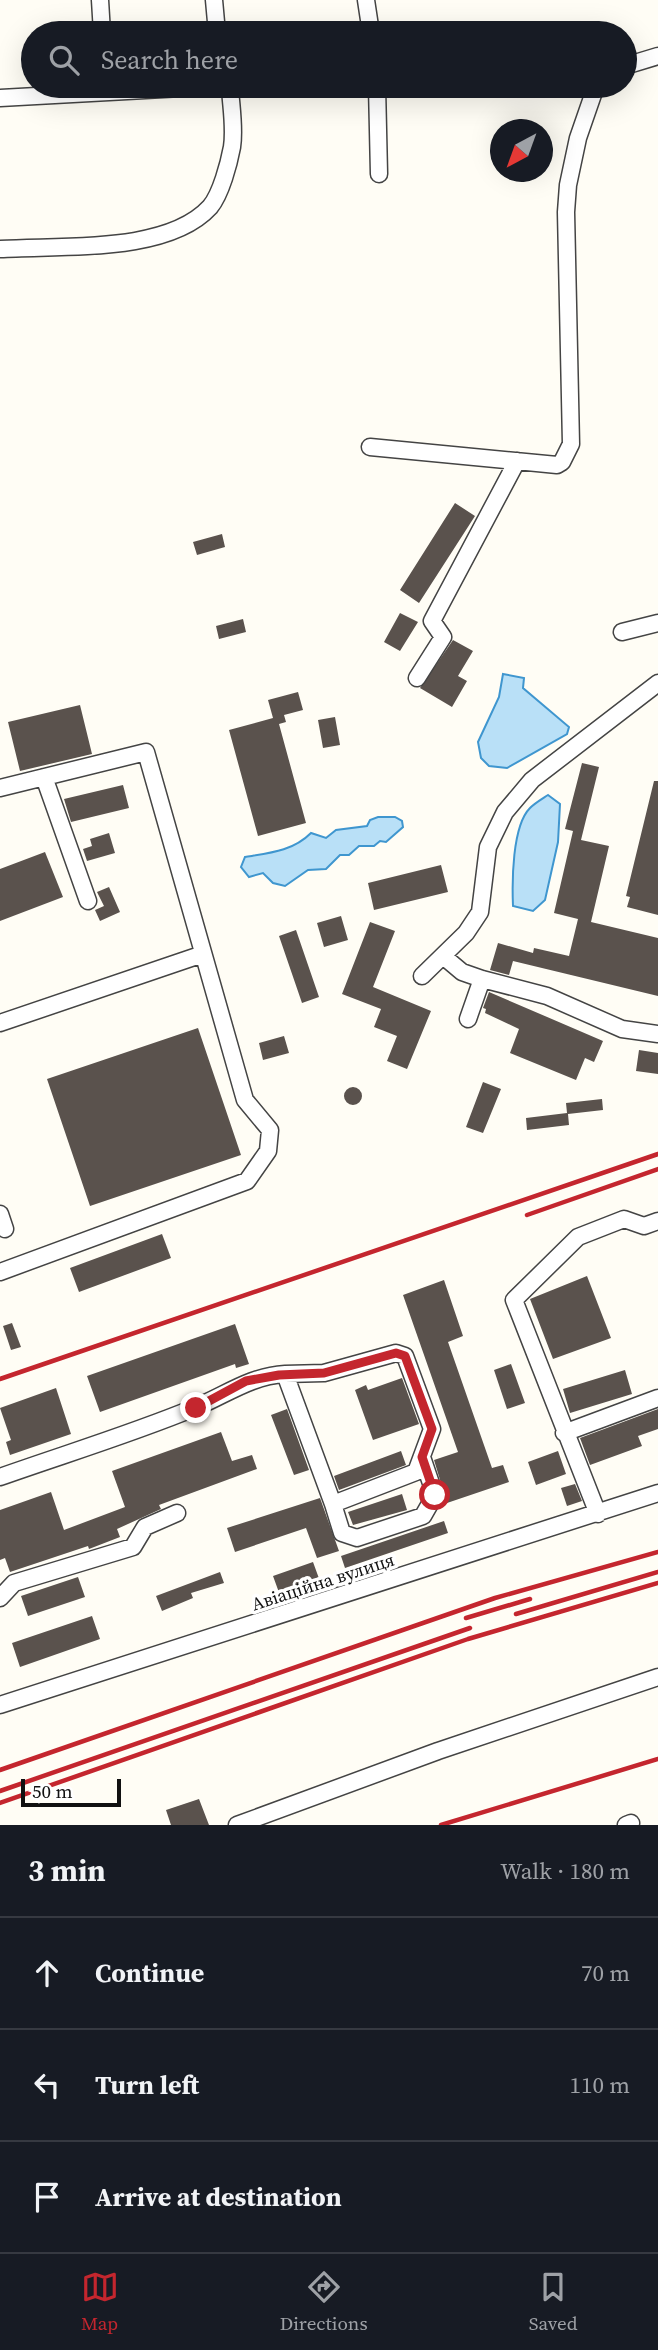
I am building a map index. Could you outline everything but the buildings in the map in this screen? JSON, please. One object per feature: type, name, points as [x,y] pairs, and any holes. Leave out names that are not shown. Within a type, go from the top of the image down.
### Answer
[{"type":"street","points":[[100,0],[101,21]]},
{"type":"street","points":[[214,0],[216,21]]},
{"type":"street","points":[[366,0],[369,21]]},
{"type":"street","points":[[637,62],[658,56]]},
{"type":"street","points":[[0,98],[21,96]]},
{"type":"street","points":[[0,249],[152,240],[183,229],[212,205],[227,164],[232,144],[226,98]]},
{"type":"street","points":[[377,98],[379,174]]},
{"type":"street","points":[[370,447],[556,465],[562,462],[571,444],[566,212],[571,168],[592,98]]},
{"type":"street","points":[[417,678],[443,637],[432,621],[517,461]]},
{"type":"street","points":[[622,632],[658,623]]},
{"type":"street","points":[[422,976],[466,933],[480,912],[488,847],[505,812],[532,780],[658,683]]},
{"type":"street","points":[[0,788],[146,752],[245,1100],[270,1130],[268,1150],[247,1181],[0,1272]]},
{"type":"street","points":[[44,777],[88,901]]},
{"type":"street","points":[[0,1023],[204,954]]},
{"type":"street","points":[[443,956],[462,972],[547,996],[622,1029],[658,1034]]},
{"type":"street","points":[[468,1019],[482,979]]},
{"type":"street","points":[[598,1514],[514,1300],[578,1237],[624,1219],[644,1226],[658,1221]]},
{"type":"street","points":[[0,1477],[196,1408],[246,1381],[285,1374],[324,1373],[396,1353],[405,1356],[432,1429],[416,1472],[333,1504]]},
{"type":"street","points":[[285,1374],[342,1533],[357,1538],[424,1516],[435,1495],[422,1457]]},
{"type":"street","points":[[564,1433],[658,1398]]},
{"type":"street","name":"Авіаційна вулиця","points":[[0,1705],[658,1493]]},
{"type":"street","points":[[0,1598],[14,1583],[133,1547],[145,1527],[177,1513]]},
{"type":"street","points":[[237,1825],[438,1751],[658,1677]]},
{"type":"water","points":[[503,674],[524,678],[523,688],[569,727],[567,734],[507,768],[489,766],[481,758],[478,742],[499,697]]},
{"type":"water","points":[[548,795],[560,804],[558,842],[545,900],[533,911],[513,906],[514,855],[524,816],[532,806]]},
{"type":"water","points":[[395,817],[402,821],[403,827],[386,842],[380,841],[374,846],[359,846],[349,855],[340,855],[326,869],[308,870],[285,886],[273,883],[263,873],[249,877],[241,867],[245,857],[289,847],[311,833],[326,838],[336,830],[367,826],[370,820]]},
{"type":"railway","points":[[0,1379],[658,1154]]},
{"type":"railway","points":[[527,1215],[658,1169]]},
{"type":"railway","points":[[0,1770],[495,1598],[658,1552]]},
{"type":"railway","points":[[516,1614],[658,1572]]},
{"type":"railway","points":[[0,1803],[468,1639],[658,1583]]},
{"type":"railway","points":[[466,1618],[530,1599]]},
{"type":"railway","points":[[0,1791],[470,1628]]},
{"type":"railway","points":[[441,1825],[658,1759]]},
{"type":"route","points":[[196,1408],[246,1381],[279,1375],[324,1373],[396,1353],[405,1356],[432,1429],[422,1457],[435,1495]]}]
